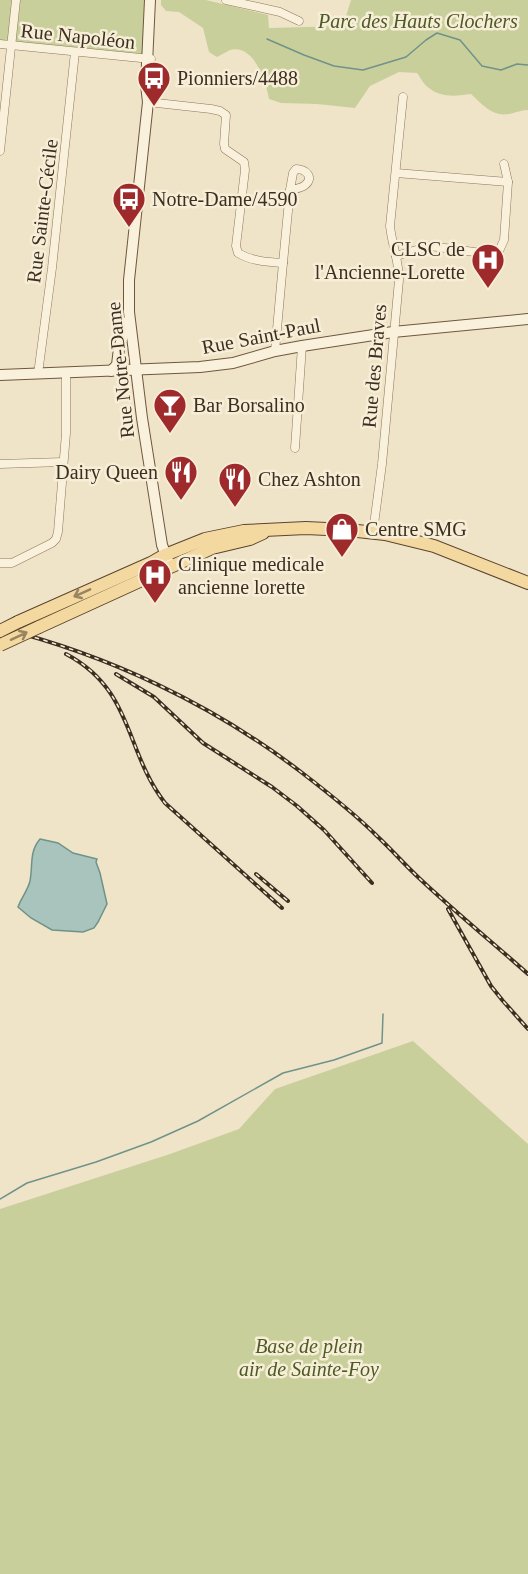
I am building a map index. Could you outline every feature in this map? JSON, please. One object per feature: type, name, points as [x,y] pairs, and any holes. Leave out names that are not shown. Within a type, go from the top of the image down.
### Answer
[{"type":"main road","points":[[0,645],[168,561],[205,539],[244,531],[306,528],[373,532],[407,538],[434,546],[528,583]]},
{"type":"main road","points":[[0,631],[144,566],[168,561]]},
{"type":"street","points":[[0,151],[16,0]]},
{"type":"street","name":"Rue Notre-Dame","points":[[150,0],[150,59]]},
{"type":"street","name":"Rue Notre-Dame","points":[[156,0],[129,280],[129,318],[162,544],[168,561]]},
{"type":"street","points":[[226,0],[280,12],[299,21]]},
{"type":"street","name":"Rue Napoléon","points":[[0,44],[150,59]]},
{"type":"street","name":"Rue Sainte-Cécile","points":[[38,374],[52,268],[75,52]]},
{"type":"street","name":"Rue des Braves","points":[[373,532],[382,464],[399,280],[399,268],[390,226],[403,97]]},
{"type":"street","points":[[148,99],[220,111],[226,115],[225,149],[244,162],[245,170],[236,246],[238,253],[244,257],[283,263]]},
{"type":"street","points":[[396,256],[430,246],[489,254],[499,251],[504,240],[508,182],[504,164]]},
{"type":"street","points":[[396,173],[508,182]]},
{"type":"street","points":[[276,351],[290,190]]},
{"type":"street","points":[[111,371],[117,365],[119,348],[129,318]]},
{"type":"street","name":"Rue Saint-Paul","points":[[0,375],[200,367],[233,363],[302,346],[393,332],[528,319]]},
{"type":"street","points":[[295,448],[302,346]]},
{"type":"street","points":[[0,563],[12,563],[56,539],[66,434],[66,373]]},
{"type":"street","points":[[0,464],[63,462]]},
{"type":"green space","points":[[0,0],[150,0],[145,54],[0,40]]},
{"type":"green space","name":"Parc des Hauts Clochers","points":[[161,0],[206,0],[268,15],[269,28],[343,26],[351,0],[528,0],[528,110],[497,114],[471,94],[444,95],[427,87],[417,73],[399,72],[370,86],[355,108],[281,103],[269,99],[262,74],[252,58],[238,50],[230,50],[217,57],[209,52],[203,28],[179,12],[166,11],[161,5]]},
{"type":"green space","name":"Base de plein air de Sainte-Foy","points":[[413,1041],[528,1144],[528,1574],[0,1574],[0,1209],[170,1154],[239,1129],[275,1089]]},
{"type":"water","points":[[40,839],[58,843],[73,853],[97,859],[107,904],[94,928],[83,932],[52,930],[31,918],[18,907],[29,884],[33,854]]},
{"type":"waterway","points":[[267,39],[334,66],[363,70],[406,57],[437,33],[460,40],[482,66],[501,70],[517,64],[528,65]]},
{"type":"waterway","points":[[0,1199],[27,1183],[151,1142],[198,1121],[283,1073],[334,1060],[382,1043],[383,1014]]},
{"type":"railway","points":[[0,628],[80,652],[119,667],[195,704],[267,747],[350,811],[432,890],[528,974]]},
{"type":"railway","points":[[66,654],[88,669],[104,685],[116,703],[152,783],[165,803],[282,908]]},
{"type":"railway","points":[[116,674],[154,697],[203,743],[272,787],[297,806],[324,830],[372,883]]},
{"type":"railway","points":[[256,874],[288,901]]},
{"type":"railway","points":[[448,909],[491,986],[528,1029]]},
{"type":"place","name":"Pionniers/4488","points":[[154,107]]},
{"type":"place","name":"Notre-Dame/4590","points":[[129,228]]},
{"type":"place","name":"CLSC de l'Ancienne-Lorette","points":[[488,289]]},
{"type":"place","name":"Bar Borsalino","points":[[170,434]]},
{"type":"place","name":"Dairy Queen","points":[[181,501]]},
{"type":"place","name":"Chez Ashton","points":[[235,508]]},
{"type":"place","name":"Centre SMG","points":[[342,558]]},
{"type":"place","name":"Clinique medicale ancienne lorette","points":[[155,604]]}]
